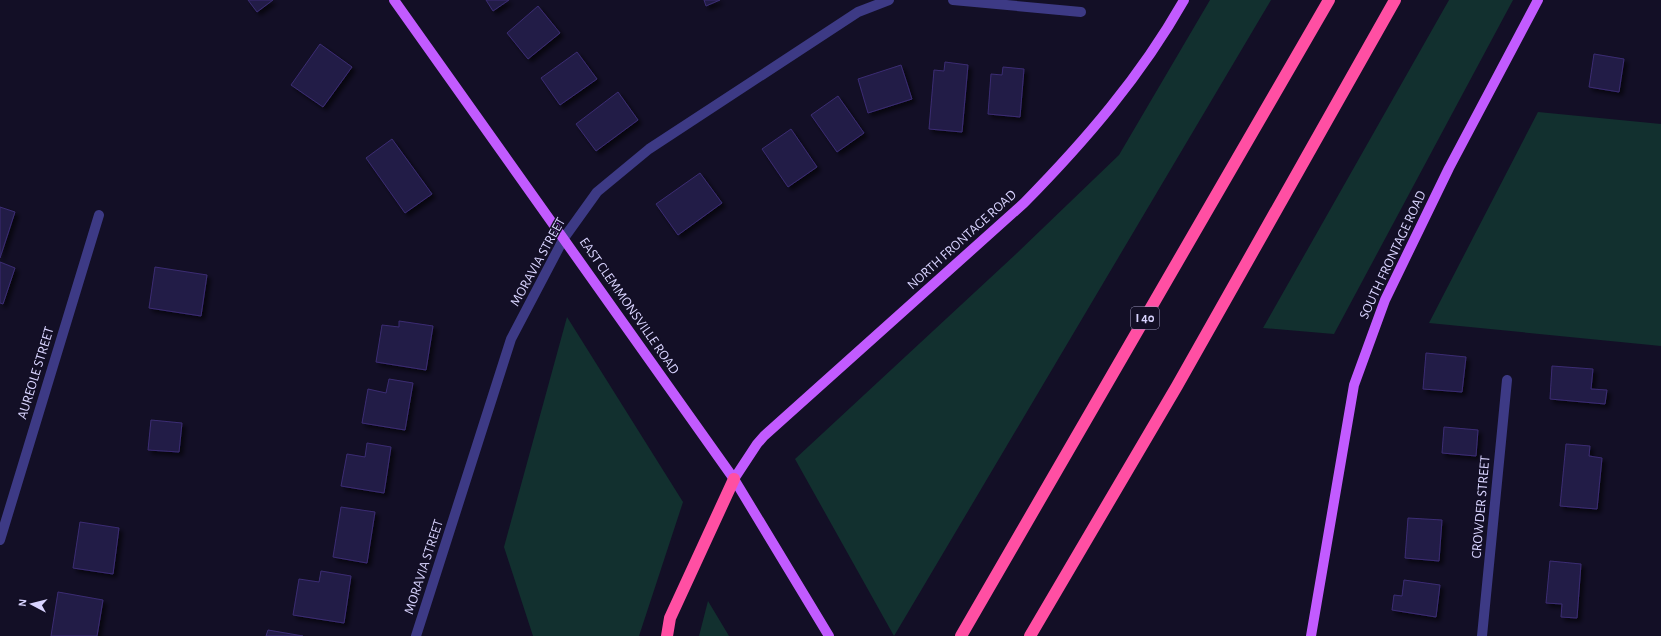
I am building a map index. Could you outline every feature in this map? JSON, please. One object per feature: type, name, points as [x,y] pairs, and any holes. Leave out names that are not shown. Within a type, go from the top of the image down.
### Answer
[{"type":"highway","name":"I 40","points":[[961,636],[1329,0]]},
{"type":"highway","points":[[1030,636],[1173,392],[1395,0]]},
{"type":"highway","points":[[666,636],[670,618],[734,480]]},
{"type":"main road","name":"EAST CLEMMONSVILLE ROAD","points":[[394,0],[734,480],[829,636]]},
{"type":"main road","name":"NORTH FRONTAGE ROAD","points":[[734,480],[757,444],[764,436],[1019,208],[1062,165],[1115,104],[1163,38],[1184,0]]},
{"type":"main road","name":"SOUTH FRONTAGE ROAD","points":[[1311,636],[1354,385],[1384,300],[1449,168],[1538,0]]},
{"type":"street","name":"MORAVIA STREET","points":[[416,636],[511,338],[564,238],[597,192],[649,149],[858,12],[889,0]]},
{"type":"street","points":[[953,0],[1080,12]]},
{"type":"street","name":"AUREOLE STREET","points":[[0,540],[99,215]]},
{"type":"street","name":"CROWDER STREET","points":[[1482,636],[1507,380]]},
{"type":"green space","points":[[1210,0],[1271,0],[894,636],[795,459],[1016,254],[1119,155]]},
{"type":"green space","points":[[1449,0],[1513,0],[1334,334],[1263,328]]},
{"type":"green space","points":[[1538,112],[1661,124],[1661,346],[1429,323]]},
{"type":"green space","points":[[567,317],[683,502],[639,636],[533,636],[504,547]]},
{"type":"green space","points":[[708,601],[729,636],[699,636]]},
{"type":"building","points":[[248,0],[273,0],[257,12]]},
{"type":"building","points":[[486,0],[509,0],[493,11]]},
{"type":"building","points":[[704,0],[720,0],[706,6]]},
{"type":"building","points":[[538,6],[560,33],[528,59],[507,33]]},
{"type":"building","points":[[320,44],[352,67],[323,107],[291,85]]},
{"type":"building","points":[[577,52],[597,79],[560,105],[541,78]]},
{"type":"building","points":[[1594,54],[1624,59],[1619,92],[1589,87]]},
{"type":"building","points":[[945,62],[968,65],[962,132],[929,129],[934,70],[944,71]]},
{"type":"building","points":[[901,65],[912,99],[868,113],[858,79]]},
{"type":"building","points":[[1003,67],[1024,69],[1020,117],[988,114],[991,74],[1002,75]]},
{"type":"building","points":[[618,92],[638,120],[596,151],[576,124]]},
{"type":"building","points":[[838,96],[864,133],[837,152],[811,115]]},
{"type":"building","points":[[791,129],[817,167],[788,187],[762,149]]},
{"type":"building","points":[[392,139],[432,194],[405,213],[366,158]]},
{"type":"building","points":[[700,173],[722,203],[678,235],[656,204]]},
{"type":"building","points":[[0,207],[15,212],[0,258]]},
{"type":"building","points":[[0,262],[15,268],[3,304],[0,303]]},
{"type":"building","points":[[155,267],[207,275],[201,316],[149,308]]},
{"type":"building","points":[[399,321],[433,326],[426,370],[376,362],[382,325],[399,327]]},
{"type":"building","points":[[1426,353],[1466,357],[1462,392],[1423,389]]},
{"type":"building","points":[[1552,366],[1593,369],[1591,389],[1607,390],[1605,404],[1550,399]]},
{"type":"building","points":[[389,379],[413,383],[405,430],[362,423],[368,389],[386,393]]},
{"type":"building","points":[[151,420],[182,423],[179,452],[148,450]]},
{"type":"building","points":[[1444,427],[1478,430],[1476,456],[1442,453]]},
{"type":"building","points":[[367,443],[391,447],[384,493],[341,486],[347,454],[365,457]]},
{"type":"building","points":[[1566,444],[1590,446],[1589,456],[1602,458],[1597,509],[1560,506]]},
{"type":"building","points":[[341,507],[375,512],[367,563],[333,557]]},
{"type":"building","points":[[1408,518],[1442,520],[1439,561],[1405,558]]},
{"type":"building","points":[[80,522],[119,528],[113,574],[73,568]]},
{"type":"building","points":[[1550,561],[1581,564],[1577,618],[1561,617],[1562,604],[1546,603]]},
{"type":"building","points":[[321,571],[351,576],[344,623],[293,615],[299,579],[319,582]]},
{"type":"building","points":[[1404,580],[1440,585],[1436,617],[1392,610],[1394,595],[1402,596]]},
{"type":"building","points":[[58,592],[103,600],[97,636],[51,636]]},
{"type":"building","points":[[268,630],[303,636],[266,636]]}]
